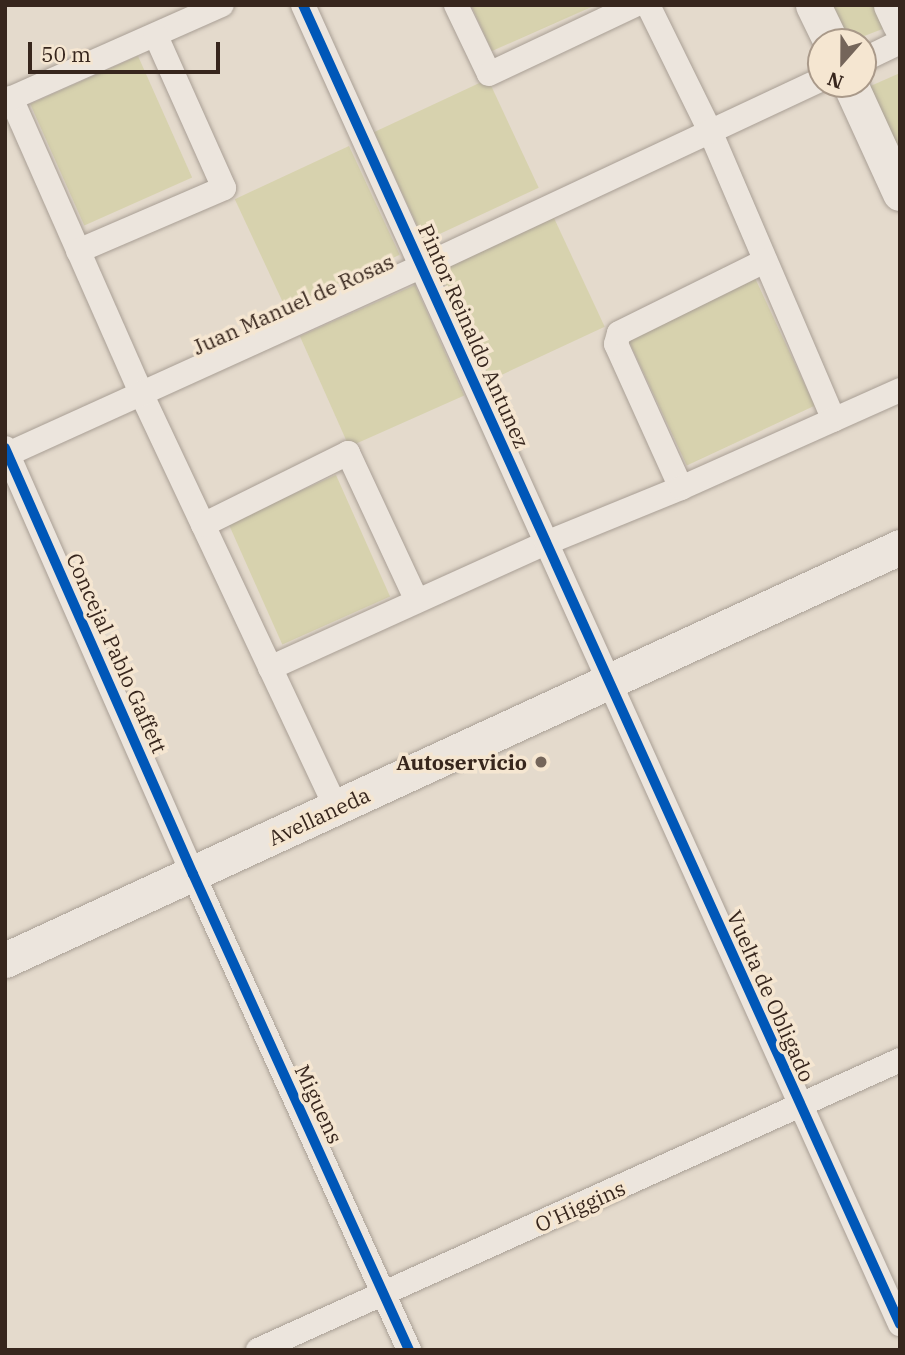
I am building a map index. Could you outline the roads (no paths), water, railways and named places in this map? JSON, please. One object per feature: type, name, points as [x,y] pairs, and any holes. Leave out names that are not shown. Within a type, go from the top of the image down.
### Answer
[{"type":"street","points":[[222,5],[8,99],[141,393],[336,808]]},
{"type":"street","name":"Pintor Reinaldo Antunez","points":[[303,5],[609,683]]},
{"type":"street","points":[[456,5],[489,74],[635,5]]},
{"type":"street","points":[[648,5],[709,131],[834,420]]},
{"type":"street","points":[[813,5],[824,28]]},
{"type":"street","points":[[891,5],[900,24]]},
{"type":"street","points":[[78,251],[224,188],[156,36]]},
{"type":"street","points":[[877,54],[900,43]]},
{"type":"street","name":"Juan Manuel de Rosas","points":[[7,451],[421,267],[807,86]]},
{"type":"street","points":[[856,98],[900,193]]},
{"type":"street","points":[[681,488],[616,344],[619,332],[765,261]]},
{"type":"street","points":[[270,668],[546,543],[681,488],[900,390]]},
{"type":"street","name":"Concejal Pablo Gaffett","points":[[7,451],[193,874]]},
{"type":"street","points":[[203,525],[348,453],[416,601]]},
{"type":"street","name":"Avellaneda","points":[[5,960],[900,547]]},
{"type":"street","name":"Vuelta de Obligado","points":[[609,683],[900,1324]]},
{"type":"street","name":"Miguens","points":[[193,874],[409,1350]]},
{"type":"street","name":"O'Higgins","points":[[258,1350],[385,1295],[900,1060]]},
{"type":"place","name":"Autoservicio","points":[[541,762]]}]
